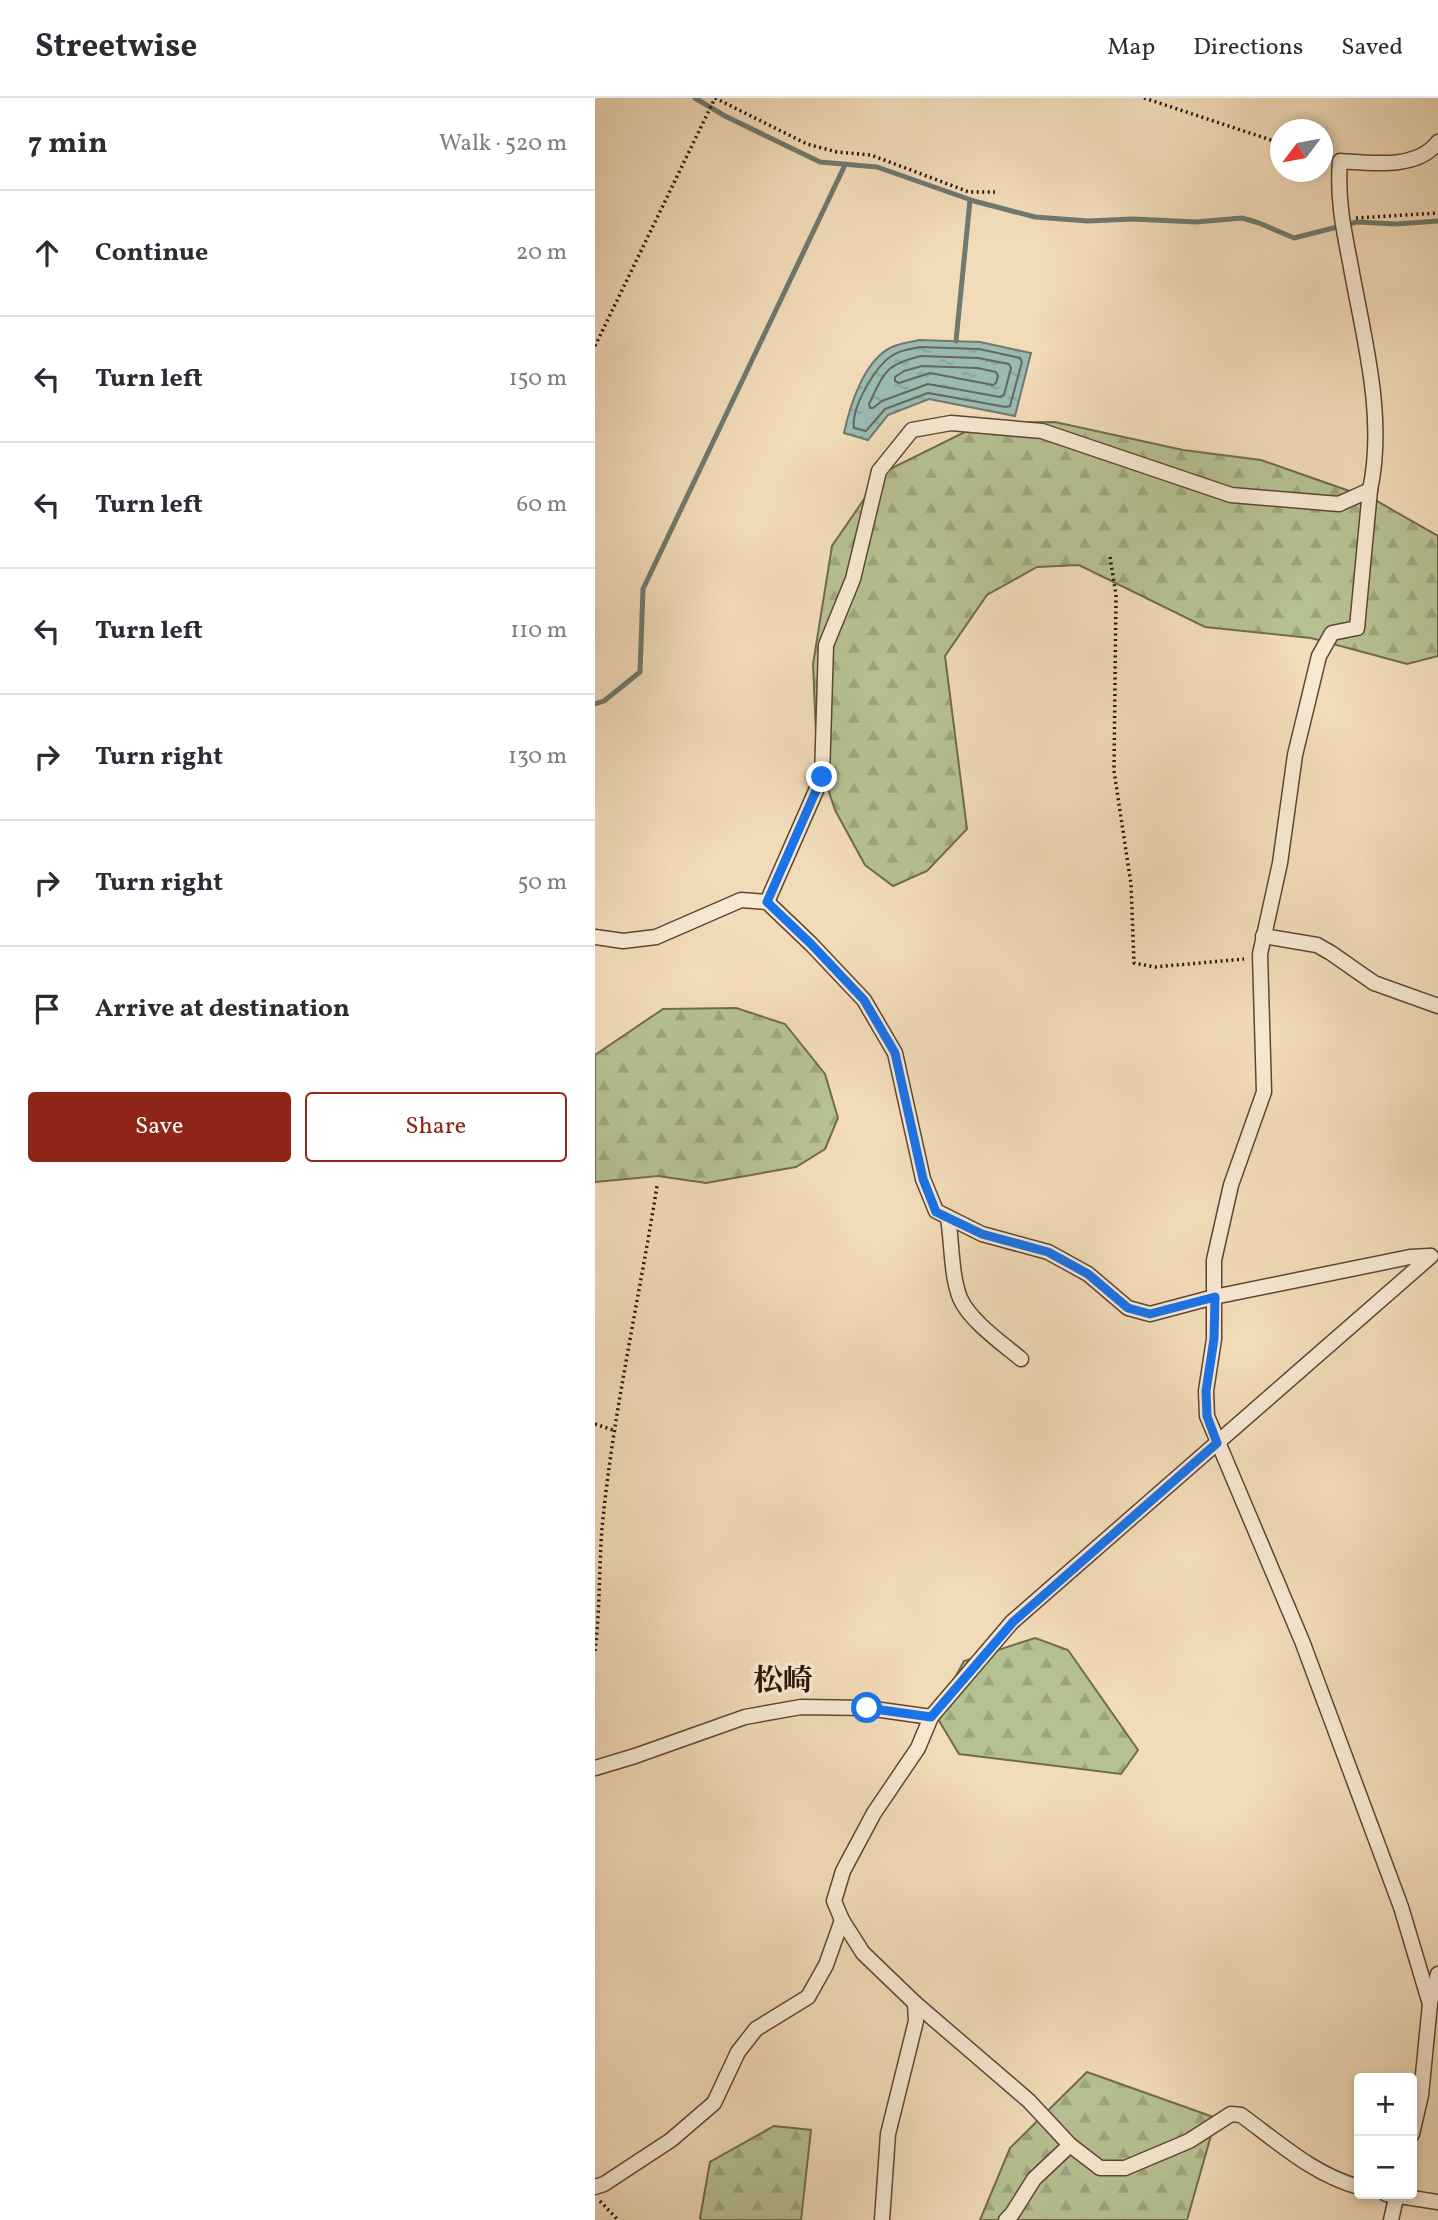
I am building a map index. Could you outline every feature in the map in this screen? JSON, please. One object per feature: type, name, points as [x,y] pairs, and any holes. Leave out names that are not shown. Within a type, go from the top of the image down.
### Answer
[{"type":"street","points":[[1430,2004],[1401,1907],[1302,1640],[1207,1416],[1206,1391],[1214,1339],[1214,1260],[1231,1185],[1264,1092],[1260,958],[1280,863],[1295,755],[1319,656],[1332,633],[1357,628],[1375,430],[1372,383],[1341,219],[1338,189],[1340,161],[1380,163],[1407,160],[1431,151],[1438,142]]},
{"type":"street","points":[[767,902],[822,777],[826,645],[853,579],[879,471],[912,430],[951,423],[1042,431],[1231,495],[1339,503],[1370,490]]},
{"type":"street","points":[[595,937],[623,941],[656,937],[741,900],[767,902],[864,1000],[895,1053],[923,1179],[936,1212],[982,1234],[1048,1252],[1088,1274],[1128,1308],[1150,1314],[1215,1297],[1434,1254]]},
{"type":"street","points":[[1263,936],[1317,945],[1374,983],[1438,1006]]},
{"type":"street","points":[[949,1218],[960,1300],[972,1315],[1021,1360]]},
{"type":"street","points":[[1354,2186],[1341,2182],[1307,2164],[1241,2115],[1231,2113],[1189,2140],[1125,2168],[1100,2168],[1070,2145],[1029,2101],[915,2003],[863,1953],[842,1920],[834,1901],[843,1871],[874,1812],[918,1748],[931,1717],[1013,1622],[1434,1254]]},
{"type":"street","points":[[595,1768],[745,1717],[801,1707],[867,1708],[931,1717]]},
{"type":"street","points":[[595,2187],[604,2184],[671,2140],[714,2103],[738,2052],[756,2029],[808,1997],[826,1965],[842,1920]]},
{"type":"street","points":[[1417,2112],[1430,2004],[1438,1974]]},
{"type":"street","points":[[882,2220],[888,2134],[916,2021],[915,2003]]},
{"type":"street","points":[[1006,2220],[1034,2179],[1070,2145]]},
{"type":"street","points":[[1391,2220],[1393,2199]]},
{"type":"street","points":[[1417,2199],[1438,2202]]},
{"type":"path","points":[[595,346],[715,98],[807,144],[837,152],[871,155],[969,192],[995,192]]},
{"type":"path","points":[[1144,98],[1270,140]]},
{"type":"path","points":[[1341,219],[1438,213]]},
{"type":"path","points":[[1110,557],[1116,595],[1114,771],[1131,884],[1134,963],[1154,968],[1260,958]]},
{"type":"path","points":[[595,1651],[602,1528],[657,1186]]},
{"type":"path","points":[[595,1424],[616,1431]]},
{"type":"path","points":[[595,2195],[618,2220]]},
{"type":"green space","points":[[1055,422],[1183,450],[1261,460],[1375,500],[1438,536],[1438,656],[1407,664],[1311,638],[1205,627],[1079,565],[1037,567],[987,595],[945,656],[967,829],[927,871],[893,886],[865,865],[835,810],[817,756],[813,664],[832,546],[882,473],[983,423]]},
{"type":"green space","points":[[736,1008],[785,1024],[825,1074],[838,1118],[825,1149],[796,1167],[706,1183],[658,1176],[595,1182],[595,1055],[663,1009]]},
{"type":"green space","points":[[1035,1638],[1068,1650],[1138,1750],[1121,1774],[959,1754],[935,1714],[964,1661]]},
{"type":"green space","points":[[1087,2072],[1216,2118],[1187,2220],[980,2220],[1010,2148]]},
{"type":"green space","points":[[774,2126],[811,2130],[801,2220],[702,2220],[700,2218],[710,2162]]},
{"type":"water","points":[[919,340],[980,342],[1031,353],[1015,416],[929,399],[888,415],[868,440],[844,433],[854,397],[874,362],[892,347]]},
{"type":"waterway","points":[[695,98],[725,116],[820,162],[877,167],[974,201],[1035,217],[1088,221],[1133,219],[1196,222],[1242,218],[1294,238],[1357,222],[1396,224],[1438,221]]},
{"type":"waterway","points":[[595,704],[604,701],[640,672],[643,589],[845,165]]},
{"type":"waterway","points":[[956,341],[970,200]]},
{"type":"district","name":"松崎","points":[[783,1680]]},
{"type":"route","points":[[822,777],[767,902],[864,1000],[895,1053],[923,1179],[936,1212],[982,1234],[1048,1252],[1088,1274],[1128,1308],[1150,1314],[1215,1297],[1214,1339],[1206,1391],[1207,1416],[1217,1443],[1013,1622],[931,1717],[867,1708]]}]
